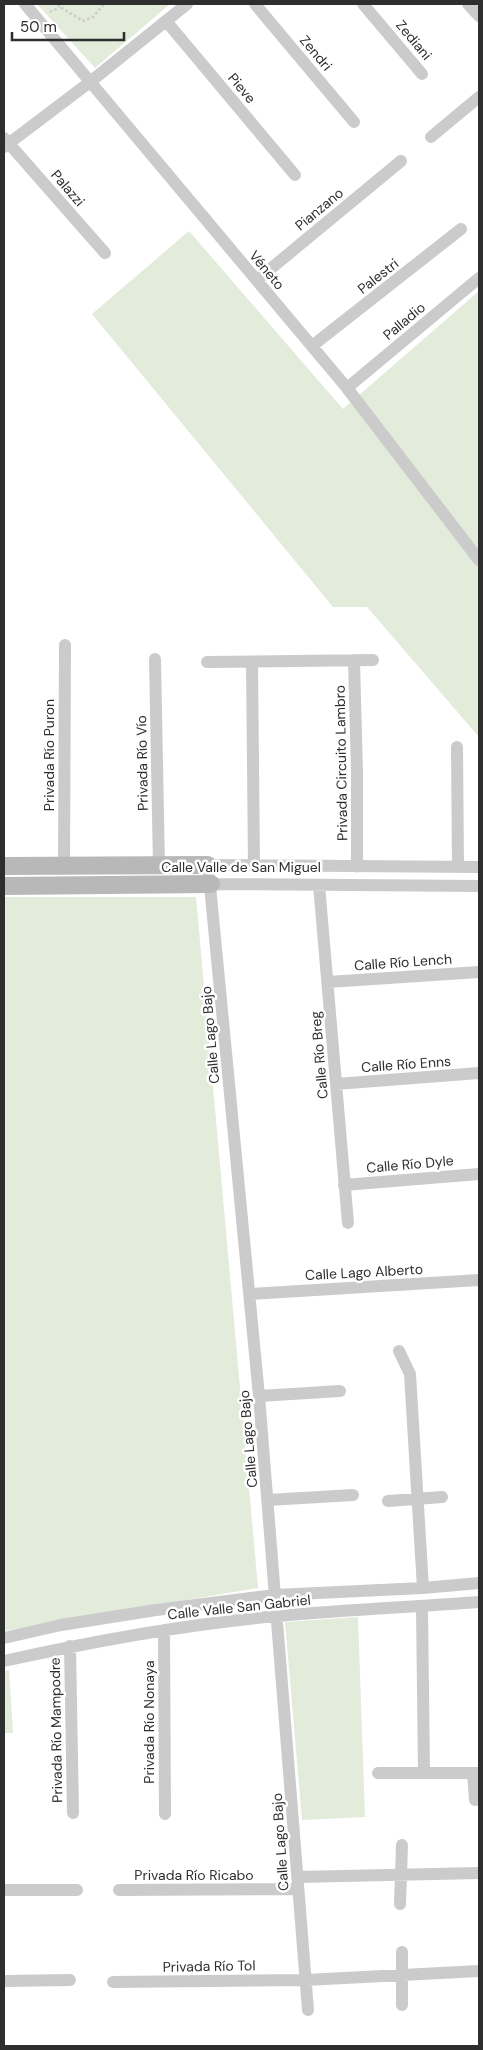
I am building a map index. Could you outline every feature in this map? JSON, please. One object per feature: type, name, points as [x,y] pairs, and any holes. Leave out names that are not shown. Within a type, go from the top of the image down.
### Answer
[{"type":"street","name":"Véneto","points":[[25,4],[347,388],[479,560]]},
{"type":"street","points":[[5,143],[90,82],[187,4]]},
{"type":"street","name":"Zendri","points":[[256,4],[354,122]]},
{"type":"street","name":"Zediani","points":[[363,4],[422,74]]},
{"type":"street","points":[[468,4],[479,16]]},
{"type":"street","name":"Pieve","points":[[166,21],[295,175]]},
{"type":"street","points":[[431,137],[479,97]]},
{"type":"street","name":"Palazzi","points":[[5,143],[105,253]]},
{"type":"street","name":"Pianzano","points":[[256,280],[401,161]]},
{"type":"street","name":"Palestri","points":[[312,346],[461,229]]},
{"type":"street","name":"Palladio","points":[[347,388],[479,278]]},
{"type":"street","name":"Privada Río Puron","points":[[64,645],[64,865]]},
{"type":"street","name":"Privada Río Vío","points":[[155,659],[159,867]]},
{"type":"street","name":"Privada Circuito Lambro","points":[[354,660],[357,773],[356,867]]},
{"type":"street","points":[[207,662],[373,660]]},
{"type":"street","points":[[252,662],[254,866]]},
{"type":"street","points":[[458,747],[458,867]]},
{"type":"street","name":"Calle Valle de San Miguel","points":[[4,866],[479,867]]},
{"type":"street","name":"Calle Lago Bajo","points":[[208,866],[259,1396],[308,2010]]},
{"type":"street","name":"Calle Valle de San Miguel","points":[[4,886],[211,884],[479,886]]},
{"type":"street","name":"Calle Río Breg","points":[[320,885],[348,1223]]},
{"type":"street","name":"Calle Río Lench","points":[[328,982],[479,972]]},
{"type":"street","name":"Calle Río Enns","points":[[336,1084],[479,1073]]},
{"type":"street","name":"Calle Río Dyle","points":[[344,1185],[479,1174]]},
{"type":"street","name":"Calle Lago Alberto","points":[[250,1294],[479,1280]]},
{"type":"street","points":[[399,1352],[410,1374],[423,1588]]},
{"type":"street","points":[[259,1396],[340,1391]]},
{"type":"street","points":[[268,1500],[354,1495]]},
{"type":"street","points":[[388,1501],[442,1497]]},
{"type":"street","name":"Calle Valle San Gabriel","points":[[4,1638],[61,1625],[156,1610],[276,1595],[423,1588],[479,1583]]},
{"type":"street","name":"Calle Valle San Gabriel","points":[[4,1661],[70,1646],[164,1630],[278,1616],[479,1602]]},
{"type":"street","points":[[422,1606],[424,1773]]},
{"type":"street","name":"Privada Río Nonaya","points":[[164,1630],[165,1814]]},
{"type":"street","name":"Privada Río Mampodre","points":[[70,1646],[73,1813]]},
{"type":"street","points":[[378,1774],[476,1773],[475,1800]]},
{"type":"street","points":[[400,1904],[402,1845]]},
{"type":"street","name":"Privada Río Ricabo","points":[[119,1890],[298,1883],[401,1874],[479,1873]]},
{"type":"street","points":[[4,1890],[76,1890]]},
{"type":"street","points":[[402,1952],[402,2005]]},
{"type":"street","name":"Privada Río Tol","points":[[113,1982],[306,1980],[479,1971]]},
{"type":"street","points":[[4,1981],[70,1980]]},
{"type":"path","points":[[58,4],[83,21],[93,17],[104,4]]},
{"type":"green space","points":[[37,4],[170,4],[95,68]]},
{"type":"green space","points":[[189,231],[343,409],[479,291],[479,737],[367,607],[333,607],[92,314]]},
{"type":"green space","points":[[4,897],[196,897],[258,1588],[4,1631]]},
{"type":"green space","points":[[358,1617],[365,1817],[302,1820],[285,1622]]},
{"type":"green space","points":[[9,1670],[13,1733],[4,1733],[4,1671]]}]
